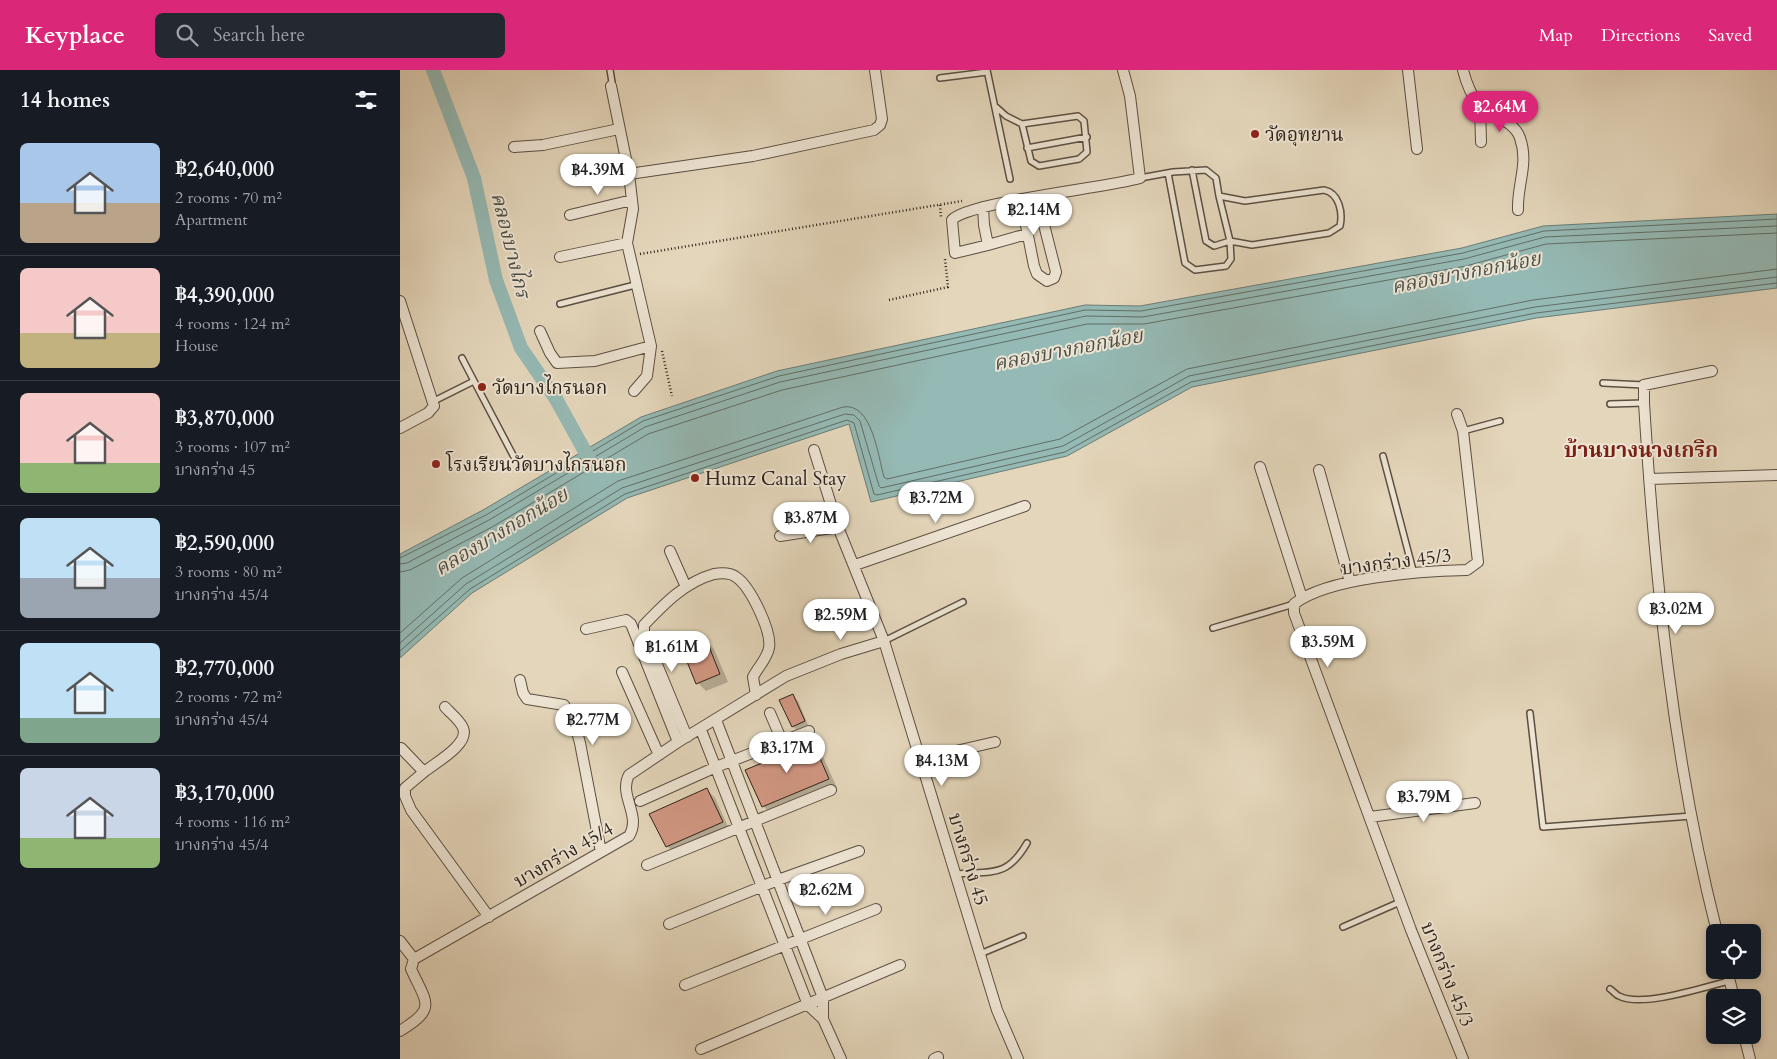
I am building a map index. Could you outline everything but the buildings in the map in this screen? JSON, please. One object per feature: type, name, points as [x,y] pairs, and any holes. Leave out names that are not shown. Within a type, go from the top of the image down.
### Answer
[{"type":"street","points":[[628,174],[753,156],[874,130],[880,125],[882,119],[875,70]]},
{"type":"street","points":[[1027,234],[955,253],[952,220],[957,215],[983,207],[1113,185],[1140,178],[1130,96],[1123,70]]},
{"type":"street","points":[[1408,70],[1417,150]]},
{"type":"street","points":[[1463,70],[1469,89],[1480,105],[1511,125],[1520,140],[1524,171],[1519,192],[1518,210]]},
{"type":"street","points":[[611,84],[632,200],[632,218],[627,243],[651,346],[647,376],[634,391]]},
{"type":"street","points":[[1480,105],[1481,142]]},
{"type":"street","points":[[514,147],[543,145],[619,129]]},
{"type":"street","points":[[1021,200],[1037,274],[1047,281],[1054,278],[1056,272],[1037,197]]},
{"type":"street","points":[[570,215],[632,200]]},
{"type":"street","points":[[983,207],[988,245]]},
{"type":"street","points":[[560,257],[627,243]]},
{"type":"street","points":[[400,301],[434,402],[432,410],[400,428]]},
{"type":"street","points":[[540,330],[550,353],[557,363],[595,361],[651,346]]},
{"type":"street","points":[[1712,371],[1644,385],[1644,403],[1656,575],[1667,666],[1702,874],[1715,924]]},
{"type":"street","name":"บางกร่าง 45/3","points":[[1457,414],[1463,431],[1478,562],[1466,570],[1350,582],[1298,601],[1294,613],[1401,902],[1463,1059]]},
{"type":"street","name":"บางกร่าง 45","points":[[814,450],[838,527],[884,641],[997,1010],[1018,1059]]},
{"type":"street","points":[[1260,467],[1298,601]]},
{"type":"street","points":[[1319,470],[1350,582]]},
{"type":"street","points":[[1648,480],[1777,475]]},
{"type":"street","points":[[854,565],[1025,506]]},
{"type":"street","points":[[780,536],[838,527]]},
{"type":"street","points":[[670,550],[686,587]]},
{"type":"street","points":[[683,740],[644,633],[644,625],[686,587],[706,577],[722,573],[735,575],[747,587],[769,637],[766,657],[753,677],[756,694]]},
{"type":"street","points":[[586,630],[626,620],[632,624],[683,740]]},
{"type":"street","name":"บางกร่าง 45/4","points":[[414,960],[629,836],[634,829],[634,822],[625,782],[630,775],[659,755],[786,676],[806,667],[884,641]]},
{"type":"street","points":[[622,672],[659,755]]},
{"type":"street","points":[[520,680],[522,693],[527,699],[537,702],[555,702],[564,705],[570,712],[580,744],[601,852]]},
{"type":"street","points":[[445,707],[463,727],[462,742],[405,788],[405,796],[411,810],[489,917]]},
{"type":"street","points":[[770,713],[782,741]]},
{"type":"street","points":[[716,720],[823,998],[823,1019]]},
{"type":"street","points":[[701,730],[808,1005],[823,1019],[841,1059]]},
{"type":"street","points":[[640,801],[732,760],[809,731]]},
{"type":"street","points":[[921,759],[995,742]]},
{"type":"street","points":[[401,748],[424,772]]},
{"type":"street","points":[[648,866],[831,790]]},
{"type":"street","points":[[1370,817],[1475,803]]},
{"type":"street","points":[[669,924],[778,880],[859,851]]},
{"type":"street","points":[[686,985],[876,909]]},
{"type":"street","points":[[400,941],[414,960],[411,969],[426,1000],[426,1008],[417,1021],[400,1031]]},
{"type":"street","points":[[700,1049],[900,965]]},
{"type":"street","points":[[1730,981],[1732,989]]},
{"type":"street","points":[[1746,1044],[1750,1059]]},
{"type":"lane","points":[[610,70],[611,84]]},
{"type":"lane","points":[[940,78],[987,71],[1010,179]]},
{"type":"lane","points":[[996,107],[1006,116],[1022,124],[1078,116],[1084,121],[1087,152],[1084,156],[1071,161],[1039,166],[1031,161],[1022,124]]},
{"type":"lane","points":[[1027,148],[1087,137]]},
{"type":"lane","points":[[1140,178],[1168,173],[1192,170],[1206,170],[1212,173],[1216,178],[1230,241],[1231,259],[1226,266],[1195,270],[1185,263],[1168,173]]},
{"type":"lane","points":[[1192,170],[1206,242],[1214,246],[1230,241],[1252,245],[1329,233],[1340,226],[1338,200],[1335,195],[1324,190],[1245,201],[1219,196]]},
{"type":"lane","points":[[560,304],[636,284]]},
{"type":"lane","points":[[462,358],[514,458]]},
{"type":"lane","points":[[434,402],[474,381]]},
{"type":"lane","points":[[1603,383],[1644,385]]},
{"type":"lane","points":[[1610,404],[1644,403]]},
{"type":"lane","points":[[1463,431],[1500,421]]},
{"type":"lane","points":[[1383,456],[1414,575]]},
{"type":"lane","points":[[1213,628],[1298,601]]},
{"type":"lane","points":[[884,641],[963,602]]},
{"type":"lane","points":[[1530,713],[1543,828],[1692,816]]},
{"type":"lane","points":[[956,874],[1005,870],[1016,861],[1027,843]]},
{"type":"lane","points":[[1343,927],[1401,902]]},
{"type":"lane","points":[[980,954],[1023,936]]},
{"type":"lane","points":[[1610,989],[1620,997],[1640,1000],[1670,996],[1730,981]]},
{"type":"path","points":[[629,256],[966,201]]},
{"type":"path","points":[[940,205],[942,224]]},
{"type":"path","points":[[889,300],[948,287],[944,252]]},
{"type":"water","name":"คลองบางกอกน้อย","points":[[1777,214],[1777,288],[1536,318],[1192,387],[1067,456],[871,502],[849,424],[627,498],[472,593],[400,658],[400,554],[483,510],[641,417],[777,371],[1085,305],[1140,306],[1462,248],[1543,226]]},
{"type":"waterway","name":"คลองบางไกร","points":[[433,70],[474,178],[496,280],[521,348],[556,399],[593,466]]},
{"type":"place","name":"วัดอุทยาน","points":[[1255,134]]},
{"type":"place","name":"วัดบางไกรนอก","points":[[482,387]]},
{"type":"place","name":"โรงเรียนวัดบางไกรนอก","points":[[436,464]]},
{"type":"place","name":"Humz Canal Stay","points":[[695,478]]},
{"type":"district","name":"บ้านบางนางเกริก","points":[[1641,450]]}]
